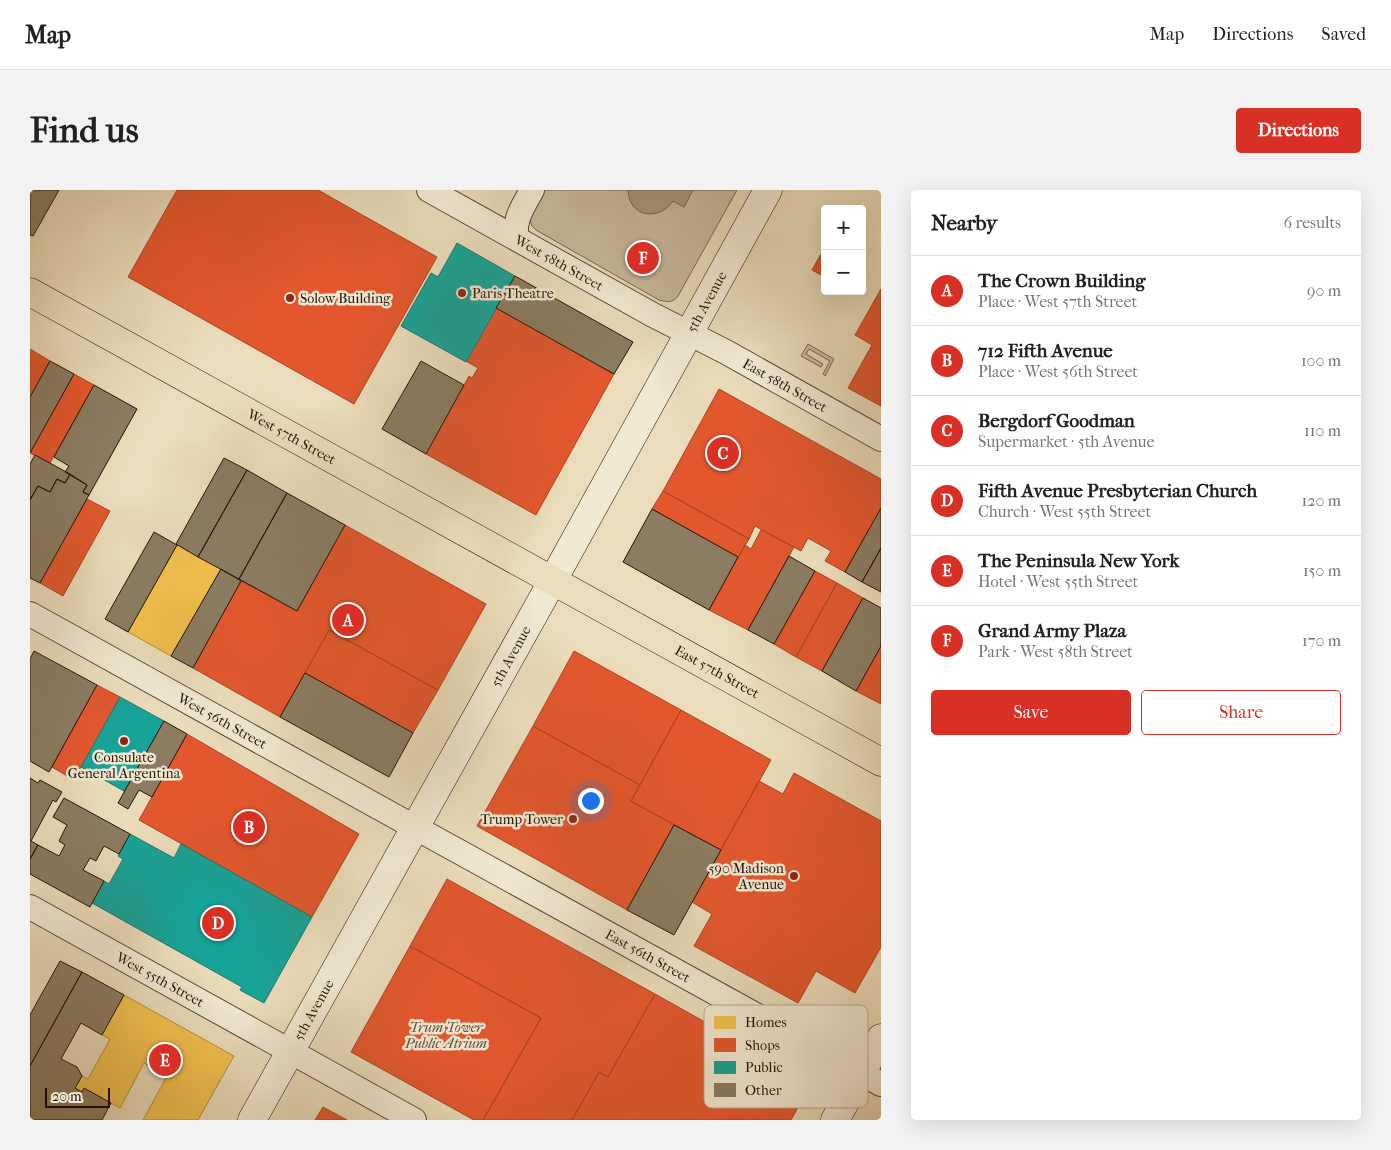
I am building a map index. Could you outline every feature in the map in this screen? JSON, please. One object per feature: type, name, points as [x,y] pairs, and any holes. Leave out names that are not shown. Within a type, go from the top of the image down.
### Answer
[{"type":"main road","name":"5th Avenue","points":[[252,1120],[416,828],[768,190]]},
{"type":"main road","name":"West 57th Street","points":[[30,292],[553,580]]},
{"type":"main road","name":"East 57th Street","points":[[553,580],[881,762]]},
{"type":"main road","points":[[871,1078],[881,1038]]},
{"type":"main road","points":[[835,1120],[845,1108]]},
{"type":"street","name":"West 58th Street","points":[[429,190],[689,333]]},
{"type":"street","points":[[516,238],[516,222],[532,190]]},
{"type":"street","name":"East 58th Street","points":[[689,333],[881,439]]},
{"type":"street","name":"West 56th Street","points":[[30,614],[416,828]]},
{"type":"street","name":"East 56th Street","points":[[416,828],[738,1005]]},
{"type":"street","name":"West 55th Street","points":[[30,907],[414,1120]]},
{"type":"shaded area","points":[[543,190],[737,190],[678,296],[672,301],[667,301],[659,300],[536,230],[529,218]]},
{"type":"shaded area","points":[[628,190],[693,190],[684,207],[673,201],[660,212],[645,214],[633,206]]},
{"type":"shaded area","points":[[808,344],[834,359],[825,376],[823,374],[830,361],[809,349],[806,354],[823,364],[821,367],[801,356]]},
{"type":"building: Homes","points":[[177,545],[221,569],[171,656],[128,632]]},
{"type":"building: Homes","points":[[124,995],[234,1056],[198,1120],[143,1120],[167,1076],[144,1063],[120,1108],[84,1088],[82,1092],[75,1088],[82,1076],[88,1079],[110,1039],[102,1035]]},
{"type":"building: Shops","name":"Solow Building","points":[[177,190],[318,190],[437,257],[354,404],[128,277]]},
{"type":"building: Shops","points":[[821,254],[821,275],[812,270]]},
{"type":"building: Shops","points":[[881,289],[881,406],[848,388],[872,345],[855,335]]},
{"type":"building: Shops","points":[[496,308],[614,374],[536,515],[426,454],[469,376],[472,378],[478,368],[466,361]]},
{"type":"building: Shops","points":[[30,349],[50,361],[30,397]]},
{"type":"building: Shops","points":[[74,374],[94,385],[50,463],[30,453]]},
{"type":"building: Shops","points":[[719,389],[881,479],[881,508],[845,572],[825,561],[831,551],[808,538],[801,551],[755,526],[749,539],[663,491]]},
{"type":"building: Shops","points":[[663,491],[749,539],[738,557],[652,509]]},
{"type":"building: Shops","points":[[87,499],[110,511],[63,596],[40,583]]},
{"type":"building: Shops","points":[[345,525],[486,604],[438,690],[329,630],[280,717],[193,668],[241,581],[297,611]]},
{"type":"building: Shops","points":[[761,530],[794,547],[748,630],[709,610],[745,545],[751,549]]},
{"type":"building: Shops","points":[[815,571],[837,583],[796,657],[774,644]]},
{"type":"building: Shops","points":[[837,583],[863,598],[822,671],[796,657]]},
{"type":"building: Shops","points":[[329,630],[438,690],[413,733],[305,673]]},
{"type":"building: Shops","points":[[881,646],[881,704],[856,691]]},
{"type":"building: Shops","points":[[574,651],[681,710],[640,785],[533,726]]},
{"type":"building: Shops","points":[[97,685],[120,697],[74,780],[52,767]]},
{"type":"building: Shops","points":[[681,710],[771,760],[721,850],[631,801]]},
{"type":"building: Shops","name":"Trump Tower","points":[[533,726],[640,785],[631,801],[674,825],[627,910],[477,826]]},
{"type":"building: Shops","points":[[187,734],[359,834],[312,917],[139,820]]},
{"type":"building: Shops","name":"590 Madison Avenue","points":[[794,773],[881,821],[881,947],[855,993],[816,971],[798,1003],[694,946],[712,914],[692,902],[759,781],[783,794]]},
{"type":"building: Shops","points":[[447,879],[655,994],[608,1077],[599,1072],[572,1120],[483,1120],[541,1018],[410,946]]},
{"type":"building: Shops","name":"Trum Tower Public Atrium","points":[[410,946],[541,1018],[483,1120],[474,1120],[351,1052]]},
{"type":"building: Shops","points":[[655,994],[704,1021],[704,1108],[798,1108],[791,1120],[572,1120],[599,1072],[608,1077]]},
{"type":"building: Shops","points":[[323,1107],[347,1120],[315,1120]]},
{"type":"building: Public","name":"Paris Theatre","points":[[457,243],[515,276],[466,362],[401,326],[431,273],[438,277]]},
{"type":"building: Public","name":"Consulate General Argentina","points":[[120,697],[164,721],[124,791],[81,767]]},
{"type":"building: Public","points":[[130,834],[174,858],[181,844],[312,917],[264,1003],[240,990],[242,987],[92,903],[104,881],[109,884],[123,859],[118,856]]},
{"type":"building: Other","points":[[30,190],[59,190],[33,236],[30,235]]},
{"type":"building: Other","points":[[515,276],[633,342],[614,374],[496,308]]},
{"type":"building: Other","points":[[50,361],[74,374],[30,453],[30,397]]},
{"type":"building: Other","points":[[421,361],[464,385],[426,454],[382,429]]},
{"type":"building: Other","points":[[94,385],[137,409],[89,495],[83,492],[87,485],[65,472],[69,466],[54,457]]},
{"type":"building: Other","points":[[35,455],[70,474],[65,483],[57,479],[50,492],[38,486],[30,500],[30,464]]},
{"type":"building: Other","points":[[224,458],[247,470],[198,557],[176,544]]},
{"type":"building: Other","points":[[247,470],[287,493],[239,579],[198,557]]},
{"type":"building: Other","points":[[70,474],[87,485],[83,492],[89,495],[40,583],[30,578],[30,500],[38,486],[50,492],[57,479],[65,483]]},
{"type":"building: Other","points":[[287,493],[345,525],[297,611],[239,579]]},
{"type":"building: Other","points":[[881,508],[881,548],[862,582],[845,572]]},
{"type":"building: Other","points":[[652,509],[738,557],[709,610],[623,562]]},
{"type":"building: Other","points":[[154,532],[177,545],[128,632],[105,619]]},
{"type":"building: Other","points":[[881,548],[881,592],[862,582]]},
{"type":"building: Other","points":[[789,556],[815,571],[774,644],[748,630]]},
{"type":"building: Other","points":[[221,569],[241,581],[193,668],[171,656]]},
{"type":"building: Other","points":[[863,598],[881,608],[881,646],[856,691],[822,671]]},
{"type":"building: Other","points":[[34,651],[97,685],[49,772],[30,761],[30,659]]},
{"type":"building: Other","points":[[305,673],[413,733],[389,777],[280,717]]},
{"type":"building: Other","points":[[164,721],[187,734],[152,797],[139,790],[128,809],[118,803]]},
{"type":"building: Other","points":[[30,778],[38,783],[40,780],[62,792],[56,802],[53,800],[31,841],[38,845],[30,859]]},
{"type":"building: Other","points":[[64,798],[130,834],[119,854],[104,846],[96,861],[90,858],[83,870],[104,881],[90,907],[30,874],[30,859],[38,845],[59,856],[65,845],[59,841],[67,825],[53,817]]},
{"type":"building: Other","points":[[674,825],[721,850],[674,935],[627,910]]},
{"type":"building: Other","points":[[60,961],[82,972],[30,1066],[30,1015]]},
{"type":"building: Other","points":[[82,972],[124,995],[102,1035],[81,1023],[61,1059],[77,1067],[82,1076],[75,1088],[82,1092],[84,1088],[111,1103],[102,1120],[30,1120],[30,1066]]},
{"type":"place","name":"Grand Army Plaza","points":[[643,258]]},
{"type":"place","name":"Paris Theatre","points":[[462,293]]},
{"type":"place","name":"Solow Building","points":[[290,298]]},
{"type":"place","name":"Bergdorf Goodman","points":[[723,453]]},
{"type":"place","name":"The Crown Building","points":[[348,620]]},
{"type":"place","name":"Consulate General Argentina","points":[[124,741]]},
{"type":"place","name":"Trump Tower","points":[[573,819]]},
{"type":"place","name":"712 Fifth Avenue","points":[[249,827]]},
{"type":"place","name":"590 Madison Avenue","points":[[794,876]]},
{"type":"place","name":"Fifth Avenue Presbyterian Church","points":[[218,923]]},
{"type":"place","name":"The Peninsula New York","points":[[165,1060]]}]
